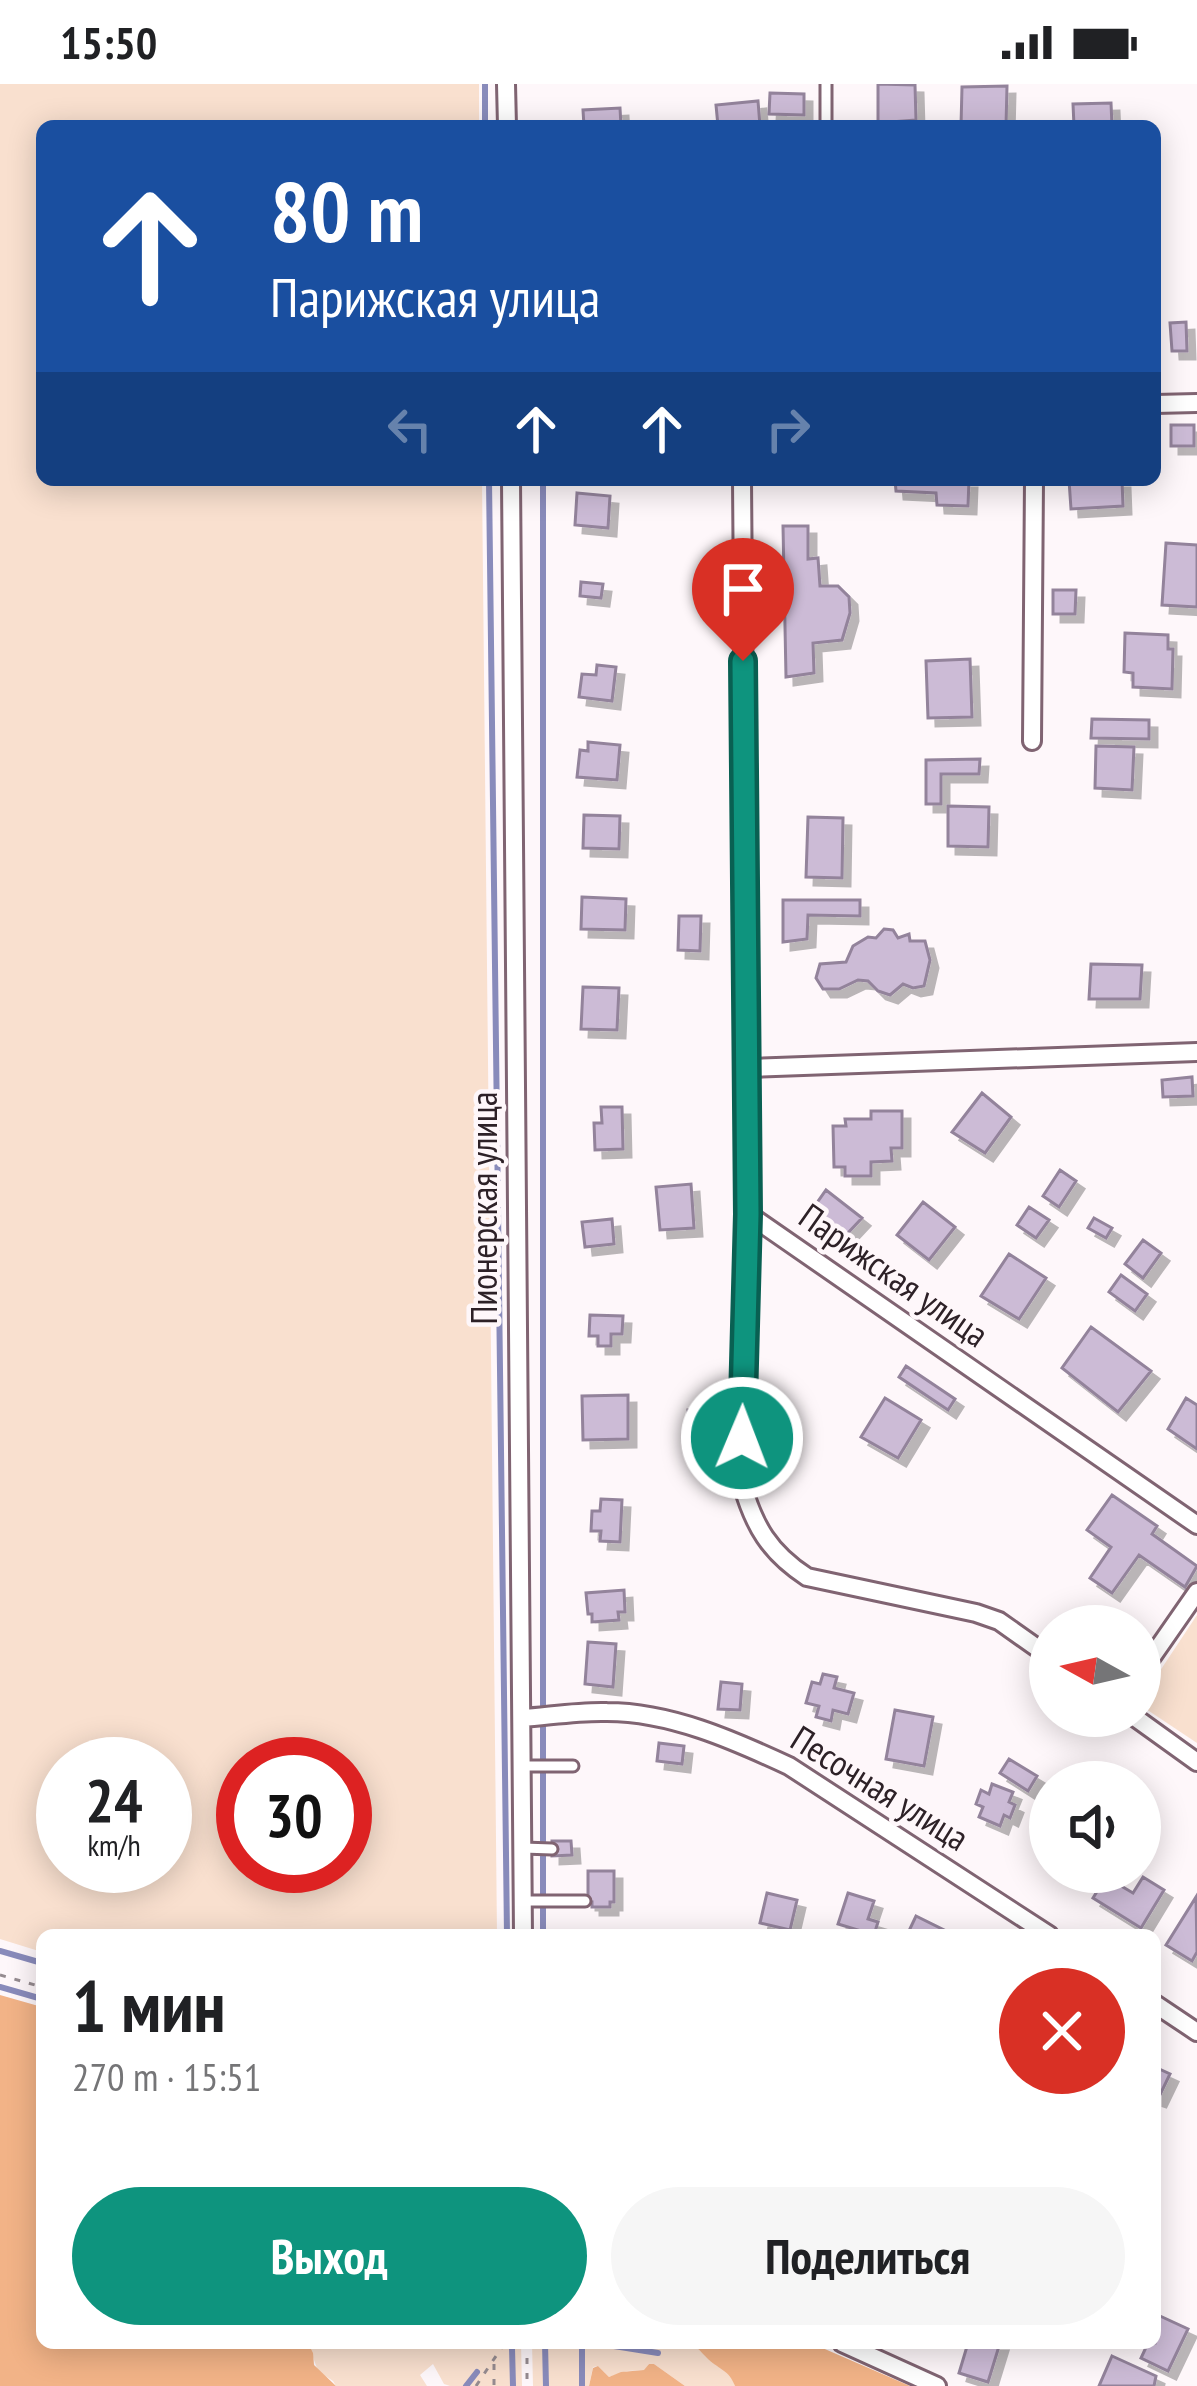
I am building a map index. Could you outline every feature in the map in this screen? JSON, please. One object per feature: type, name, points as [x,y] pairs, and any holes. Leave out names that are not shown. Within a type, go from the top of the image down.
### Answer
[{"type":"street","points":[[506,84],[507,120]]},
{"type":"street","points":[[1161,404],[1197,403]]},
{"type":"street","name":"Пионерская улица","points":[[511,486],[523,1929]]},
{"type":"street","name":"Парижская улица","points":[[742,486],[748,1214],[1197,1525]]},
{"type":"street","points":[[1032,741],[1034,486]]},
{"type":"street","points":[[747,1068],[1197,1052]]},
{"type":"street","points":[[748,1214],[742,1484],[750,1514],[765,1538],[783,1562],[807,1577],[976,1613],[999,1621],[1029,1642]]},
{"type":"street","points":[[1161,1644],[1197,1592]]},
{"type":"street","name":"Песочная улица","points":[[522,1718],[609,1712],[652,1717],[752,1749],[789,1766],[1039,1929]]},
{"type":"street","points":[[1161,1736],[1197,1762]]},
{"type":"street","points":[[1161,2009],[1197,2032]]},
{"type":"street","points":[[855,2349],[937,2386]]},
{"type":"lane","points":[[826,84],[826,120]]},
{"type":"lane","points":[[522,1766],[574,1766]]},
{"type":"lane","points":[[523,1848],[552,1849]]},
{"type":"lane","points":[[523,1901],[585,1900]]},
{"type":"path","points":[[0,1975],[36,1986]]},
{"type":"path","points":[[476,2386],[504,2349]]},
{"type":"path","points":[[527,2349],[527,2386]]},
{"type":"path","points":[[494,2360],[494,2386]]},
{"type":"shaded area","points":[[0,84],[479,84],[479,120],[36,120],[36,486],[482,486],[497,1929],[36,1929],[36,1950],[0,1939]]},
{"type":"shaded area","points":[[1197,1615],[1197,1743],[1161,1719],[1161,1669]]},
{"type":"shaded area","points":[[0,1995],[36,2005],[36,2349],[311,2349],[314,2365],[336,2386],[0,2386]]},
{"type":"shaded area","points":[[310,2349],[521,2349],[522,2386],[450,2386],[433,2364],[420,2375],[427,2386],[336,2386],[318,2371]]},
{"type":"shaded area","points":[[532,2349],[699,2349],[725,2369],[735,2386],[685,2386],[649,2364],[645,2370],[609,2377],[593,2367],[589,2386],[533,2386]]},
{"type":"shaded area","points":[[698,2349],[825,2349],[910,2386],[735,2386]]},
{"type":"shaded area","points":[[649,2364],[685,2386],[589,2386],[593,2368],[598,2366],[609,2377],[644,2370]]},
{"type":"building","points":[[878,84],[915,85],[916,120],[878,120]]},
{"type":"building","points":[[1007,86],[1006,120],[961,120],[962,87]]},
{"type":"building","points":[[770,93],[804,94],[804,115],[769,114]]},
{"type":"building","points":[[758,101],[760,120],[717,120],[716,105]]},
{"type":"building","points":[[1111,103],[1112,120],[1074,120],[1073,104]]},
{"type":"building","points":[[620,108],[621,120],[584,120],[583,110]]},
{"type":"building","points":[[1186,322],[1187,351],[1172,351],[1170,323]]},
{"type":"building","points":[[1171,425],[1194,425],[1194,446],[1171,446]]},
{"type":"building","points":[[896,486],[969,486],[968,506],[937,505],[936,493],[896,491]]},
{"type":"building","points":[[1069,486],[1122,486],[1123,506],[1071,509]]},
{"type":"building","points":[[577,493],[610,496],[608,528],[575,525]]},
{"type":"building","points":[[783,526],[808,526],[808,559],[818,558],[820,586],[838,586],[849,597],[850,613],[842,640],[813,643],[814,673],[786,677]]},
{"type":"building","points":[[1166,543],[1197,545],[1197,607],[1162,605]]},
{"type":"building","points":[[581,582],[603,584],[601,598],[580,596]]},
{"type":"building","points":[[1053,590],[1076,590],[1075,614],[1053,614]]},
{"type":"building","points":[[1125,633],[1168,635],[1168,649],[1173,649],[1172,689],[1133,687],[1133,673],[1124,672]]},
{"type":"building","points":[[970,659],[972,717],[928,718],[926,661]]},
{"type":"building","points":[[597,665],[616,667],[612,701],[579,697],[582,674],[596,675]]},
{"type":"building","points":[[1092,719],[1149,720],[1149,739],[1091,738]]},
{"type":"building","points":[[588,742],[620,745],[617,780],[577,777],[580,750],[588,751]]},
{"type":"building","points":[[1096,746],[1134,747],[1132,790],[1095,788]]},
{"type":"building","points":[[980,759],[979,774],[941,774],[941,804],[926,804],[926,760]]},
{"type":"building","points":[[948,806],[989,807],[988,847],[948,846]]},
{"type":"building","points":[[584,815],[620,816],[619,849],[583,848]]},
{"type":"building","points":[[808,817],[843,818],[842,878],[806,877]]},
{"type":"building","points":[[582,897],[626,899],[625,930],[581,929]]},
{"type":"building","points":[[783,900],[860,900],[860,916],[808,915],[807,939],[783,942]]},
{"type":"building","points":[[679,916],[701,916],[700,951],[678,950]]},
{"type":"building","points":[[884,929],[893,930],[898,938],[909,934],[910,941],[925,941],[930,960],[924,986],[903,984],[890,995],[858,980],[839,989],[823,989],[816,978],[820,964],[846,962],[853,946],[876,938]]},
{"type":"building","points":[[1091,964],[1142,965],[1140,999],[1089,999]]},
{"type":"building","points":[[583,987],[619,988],[617,1030],[581,1029]]},
{"type":"building","points":[[1192,1077],[1193,1096],[1163,1097],[1162,1080]]},
{"type":"building","points":[[982,1093],[1011,1117],[985,1153],[952,1132]]},
{"type":"building","points":[[601,1107],[622,1107],[623,1149],[595,1150],[594,1123],[602,1123]]},
{"type":"building","points":[[871,1111],[902,1111],[902,1148],[891,1148],[892,1161],[871,1162],[871,1176],[845,1176],[845,1167],[834,1167],[833,1126],[846,1126],[845,1119],[871,1119]]},
{"type":"building","points":[[1060,1170],[1076,1181],[1059,1207],[1043,1196]]},
{"type":"building","points":[[691,1184],[694,1228],[660,1230],[656,1187]]},
{"type":"building","points":[[826,1190],[862,1218],[845,1236],[809,1214]]},
{"type":"building","points":[[923,1202],[955,1227],[929,1260],[897,1235]]},
{"type":"building","points":[[1029,1207],[1049,1220],[1036,1238],[1017,1225]]},
{"type":"building","points":[[1094,1218],[1112,1228],[1106,1238],[1088,1228]]},
{"type":"building","points":[[612,1219],[614,1244],[585,1247],[582,1222]]},
{"type":"building","points":[[1143,1240],[1161,1253],[1143,1278],[1125,1264]]},
{"type":"building","points":[[1009,1254],[1046,1278],[1019,1319],[981,1296]]},
{"type":"building","points":[[1121,1275],[1147,1294],[1135,1311],[1109,1292]]},
{"type":"building","points":[[590,1315],[623,1316],[622,1334],[611,1334],[611,1346],[598,1346],[598,1336],[589,1336]]},
{"type":"building","points":[[1091,1327],[1151,1371],[1118,1412],[1062,1368]]},
{"type":"building","points":[[906,1366],[955,1399],[948,1410],[899,1377]]},
{"type":"building","points":[[628,1395],[628,1439],[583,1440],[582,1396]]},
{"type":"building","points":[[885,1398],[921,1420],[898,1458],[861,1437]]},
{"type":"building","points":[[1186,1398],[1197,1405],[1197,1449],[1168,1429]]},
{"type":"building","points":[[688,1410],[711,1410],[712,1450],[689,1450]]},
{"type":"building","points":[[1112,1495],[1157,1526],[1152,1534],[1197,1566],[1185,1587],[1139,1555],[1112,1593],[1090,1578],[1111,1547],[1087,1530]]},
{"type":"building","points":[[601,1499],[622,1500],[620,1542],[600,1541],[601,1531],[591,1531],[592,1511],[600,1511]]},
{"type":"building","points":[[624,1590],[625,1612],[618,1612],[619,1620],[592,1622],[586,1593]]},
{"type":"building","points":[[588,1642],[616,1644],[613,1687],[585,1684]]},
{"type":"building","points":[[823,1674],[837,1677],[834,1688],[854,1693],[848,1714],[833,1710],[831,1721],[816,1717],[819,1706],[806,1703],[812,1682],[820,1684]]},
{"type":"building","points":[[721,1682],[742,1684],[740,1710],[718,1709]]},
{"type":"building","points":[[895,1710],[933,1717],[924,1766],[886,1759]]},
{"type":"building","points":[[659,1743],[684,1746],[682,1764],[657,1761]]},
{"type":"building","points":[[1009,1759],[1029,1771],[1028,1791],[1000,1773]]},
{"type":"building","points":[[992,1784],[1013,1792],[1009,1802],[1015,1805],[1000,1826],[979,1817],[983,1807],[976,1804],[981,1790],[989,1794]]},
{"type":"building","points":[[552,1841],[571,1841],[572,1855],[552,1856]]},
{"type":"building","points":[[588,1871],[614,1871],[610,1907],[592,1907],[588,1902]]},
{"type":"building","points":[[1164,1890],[1141,1928],[1093,1898],[1096,1893]]},
{"type":"building","points":[[767,1893],[797,1900],[790,1929],[760,1923]]},
{"type":"building","points":[[848,1893],[874,1901],[868,1919],[878,1922],[876,1929],[838,1924]]},
{"type":"building","points":[[1196,1897],[1197,1952],[1192,1961],[1166,1945]]},
{"type":"building","points":[[916,1916],[942,1929],[910,1929]]},
{"type":"building","points":[[1161,2070],[1170,2074],[1161,2093]]},
{"type":"building","points":[[1161,2316],[1188,2329],[1168,2371],[1141,2358],[1145,2349],[1161,2349]]},
{"type":"building","points":[[966,2349],[998,2349],[988,2382],[959,2373]]},
{"type":"building","points":[[1112,2356],[1156,2376],[1154,2386],[1099,2386]]},
{"type":"waterway","points":[[485,84],[485,120]]},
{"type":"waterway","points":[[489,486],[507,1929]]},
{"type":"waterway","points":[[543,486],[543,1929]]},
{"type":"waterway","points":[[0,1951],[36,1961]]},
{"type":"waterway","points":[[0,1987],[36,1997]]},
{"type":"waterway","points":[[512,2349],[513,2386]]},
{"type":"waterway","points":[[545,2349],[546,2386]]},
{"type":"waterway","points":[[582,2349],[582,2386]]},
{"type":"waterway","points":[[633,2349],[658,2353]]},
{"type":"waterway","points":[[466,2386],[477,2372]]},
{"type":"route","points":[[742,1438],[748,1214],[743,661]]}]
